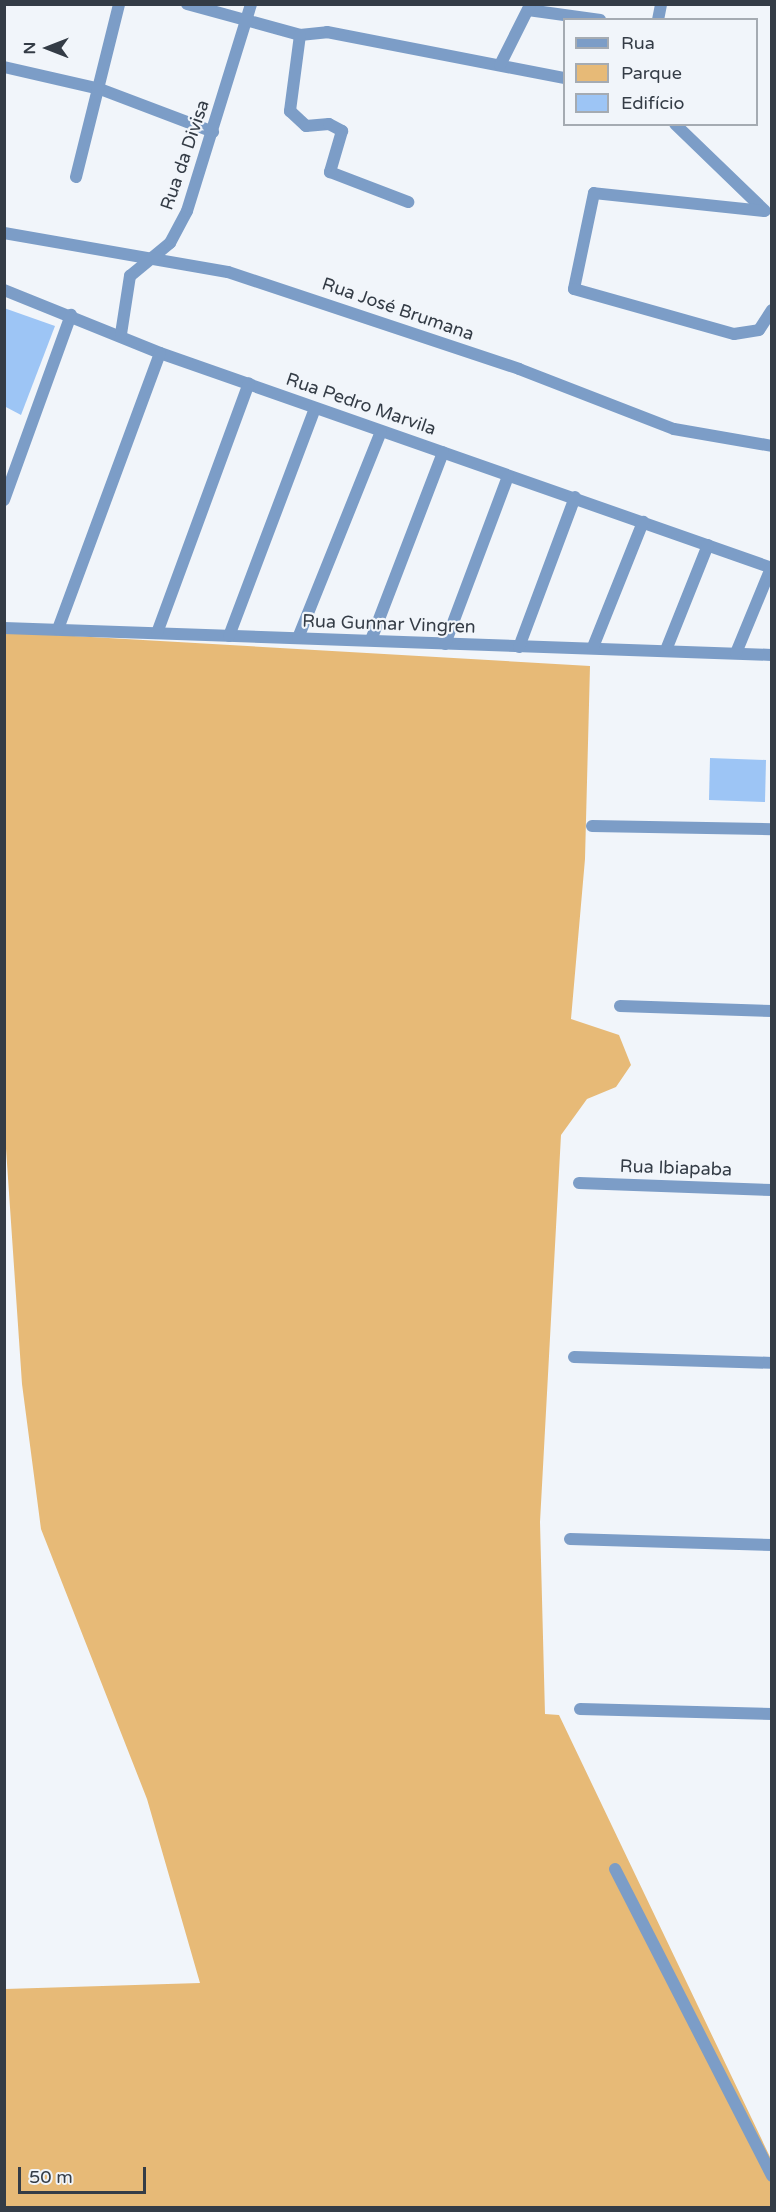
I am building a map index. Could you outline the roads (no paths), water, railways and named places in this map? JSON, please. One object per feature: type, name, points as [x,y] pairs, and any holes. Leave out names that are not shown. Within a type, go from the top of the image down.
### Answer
[{"type":"street","points":[[76,177],[100,89],[119,4]]},
{"type":"street","points":[[187,4],[300,35],[327,32],[563,78]]},
{"type":"street","name":"Rua da Divisa","points":[[121,334],[130,276],[148,256],[176,232],[213,132],[251,4]]},
{"type":"street","points":[[500,65],[529,7],[589,18]]},
{"type":"street","points":[[300,35],[290,111],[306,126],[329,124],[342,131],[330,172],[408,202]]},
{"type":"street","points":[[4,67],[100,89],[213,132]]},
{"type":"street","points":[[677,126],[768,212]]},
{"type":"street","points":[[768,212],[600,190],[591,197],[574,289],[734,334],[759,330],[771,310]]},
{"type":"street","name":"Rua José Brumana","points":[[4,233],[148,256],[296,293],[519,369],[674,429],[771,446]]},
{"type":"street","name":"Rua Pedro Marvila","points":[[4,290],[121,334],[160,353],[381,432],[575,497],[771,568],[736,653]]},
{"type":"street","points":[[4,500],[71,315]]},
{"type":"street","points":[[58,629],[160,353]]},
{"type":"street","points":[[157,633],[249,383]]},
{"type":"street","points":[[229,636],[315,409]]},
{"type":"street","points":[[298,638],[381,432]]},
{"type":"street","points":[[371,640],[443,452]]},
{"type":"street","points":[[445,644],[508,476]]},
{"type":"street","points":[[519,647],[575,497]]},
{"type":"street","points":[[593,647],[643,522]]},
{"type":"street","points":[[666,650],[708,545]]},
{"type":"street","name":"Rua Gunnar Vingren","points":[[4,628],[771,655]]},
{"type":"street","points":[[592,826],[771,829]]},
{"type":"street","points":[[620,1006],[771,1011]]},
{"type":"street","name":"Rua Ibiapaba","points":[[579,1183],[771,1190]]},
{"type":"street","points":[[574,1357],[771,1363]]},
{"type":"street","points":[[570,1539],[771,1545]]},
{"type":"street","points":[[580,1709],[771,1714]]},
{"type":"street","points":[[615,1869],[771,2175]]}]
